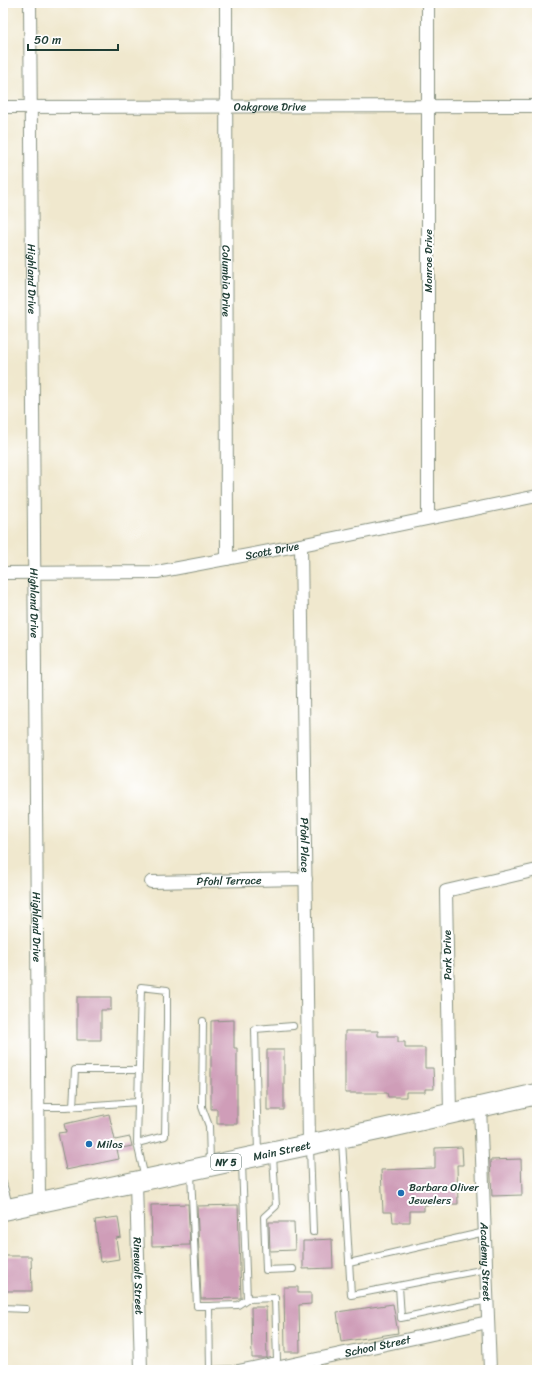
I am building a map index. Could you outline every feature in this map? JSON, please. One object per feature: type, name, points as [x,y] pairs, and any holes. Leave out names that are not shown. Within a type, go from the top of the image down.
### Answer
[{"type":"main road","name":"Main Street","points":[[6,1209],[537,1094]]},
{"type":"street","name":"Highland Drive","points":[[30,3],[39,1202]]},
{"type":"street","name":"Columbia Drive","points":[[226,3],[227,559]]},
{"type":"street","name":"Monroe Drive","points":[[428,3],[428,518]]},
{"type":"street","name":"Oakgrove Drive","points":[[3,107],[537,106]]},
{"type":"street","name":"Scott Drive","points":[[3,572],[157,572],[537,496]]},
{"type":"street","name":"Pfohl Place","points":[[301,544],[309,1144]]},
{"type":"street","name":"Park Drive","points":[[450,1113],[446,891],[537,870]]},
{"type":"street","name":"Pfohl Terrace","points":[[152,882],[306,879]]},
{"type":"street","name":"Academy Street","points":[[480,1106],[490,1370]]},
{"type":"street","name":"Rinewalt Street","points":[[141,1180],[141,1370]]},
{"type":"street","name":"School Street","points":[[266,1370],[296,1367],[488,1322]]},
{"type":"lane","points":[[137,1143],[165,1136],[167,990],[141,987],[137,1143],[141,1180]]},
{"type":"lane","points":[[203,1021],[202,1107],[209,1126],[200,1168],[197,1306],[238,1305],[247,1299],[275,1298],[277,1360],[234,1369],[210,1370],[209,1306]]},
{"type":"lane","points":[[247,1299],[258,1155],[255,1029],[293,1026]]},
{"type":"lane","points":[[73,1107],[75,1070],[139,1070]]},
{"type":"lane","points":[[38,1107],[73,1107],[138,1102]]},
{"type":"lane","points":[[342,1137],[351,1295],[486,1269]]},
{"type":"lane","points":[[309,1144],[312,1232]]},
{"type":"lane","points":[[258,1155],[276,1206],[264,1217],[266,1270],[293,1269]]},
{"type":"lane","points":[[3,1183],[6,1209]]},
{"type":"lane","points":[[349,1263],[485,1232]]},
{"type":"lane","points":[[399,1286],[400,1318],[487,1301]]},
{"type":"lane","points":[[3,1308],[26,1309]]},
{"type":"building","points":[[77,997],[111,997],[111,1010],[101,1010],[101,1040],[77,1040]]},
{"type":"building","points":[[234,1020],[234,1048],[237,1048],[237,1124],[217,1124],[217,1109],[211,1109],[211,1021]]},
{"type":"building","points":[[345,1031],[378,1031],[378,1036],[398,1036],[398,1042],[405,1042],[405,1048],[425,1048],[425,1068],[433,1068],[434,1089],[425,1089],[425,1092],[406,1092],[406,1097],[388,1097],[387,1093],[345,1093]]},
{"type":"building","points":[[267,1050],[284,1050],[284,1110],[267,1110]]},
{"type":"building","points":[[109,1114],[115,1140],[130,1137],[132,1146],[117,1149],[119,1159],[66,1170],[58,1133],[66,1132],[64,1124]]},
{"type":"building","points":[[462,1147],[463,1165],[457,1165],[458,1204],[424,1205],[424,1211],[410,1211],[410,1222],[393,1222],[392,1212],[383,1212],[381,1170],[435,1168],[435,1148]]},
{"type":"building","points":[[521,1159],[522,1195],[492,1196],[490,1160]]},
{"type":"building","points":[[188,1204],[190,1245],[152,1246],[151,1205]]},
{"type":"building","points":[[238,1205],[241,1298],[201,1299],[197,1206]]},
{"type":"building","points":[[118,1217],[121,1237],[116,1238],[119,1259],[100,1262],[95,1220]]},
{"type":"building","points":[[269,1222],[294,1222],[295,1250],[270,1251]]},
{"type":"building","points":[[332,1239],[333,1268],[303,1269],[303,1241]]},
{"type":"building","points":[[3,1256],[31,1256],[32,1291],[3,1291]]},
{"type":"building","points":[[284,1287],[298,1287],[298,1293],[311,1293],[311,1304],[299,1305],[300,1352],[285,1352]]},
{"type":"building","points":[[393,1304],[398,1333],[341,1342],[337,1312]]},
{"type":"building","points":[[251,1307],[266,1307],[267,1358],[252,1358]]},
{"type":"place","name":"Milos","points":[[89,1144]]},
{"type":"place","name":"Barbara Oliver Jewelers","points":[[401,1193]]}]
